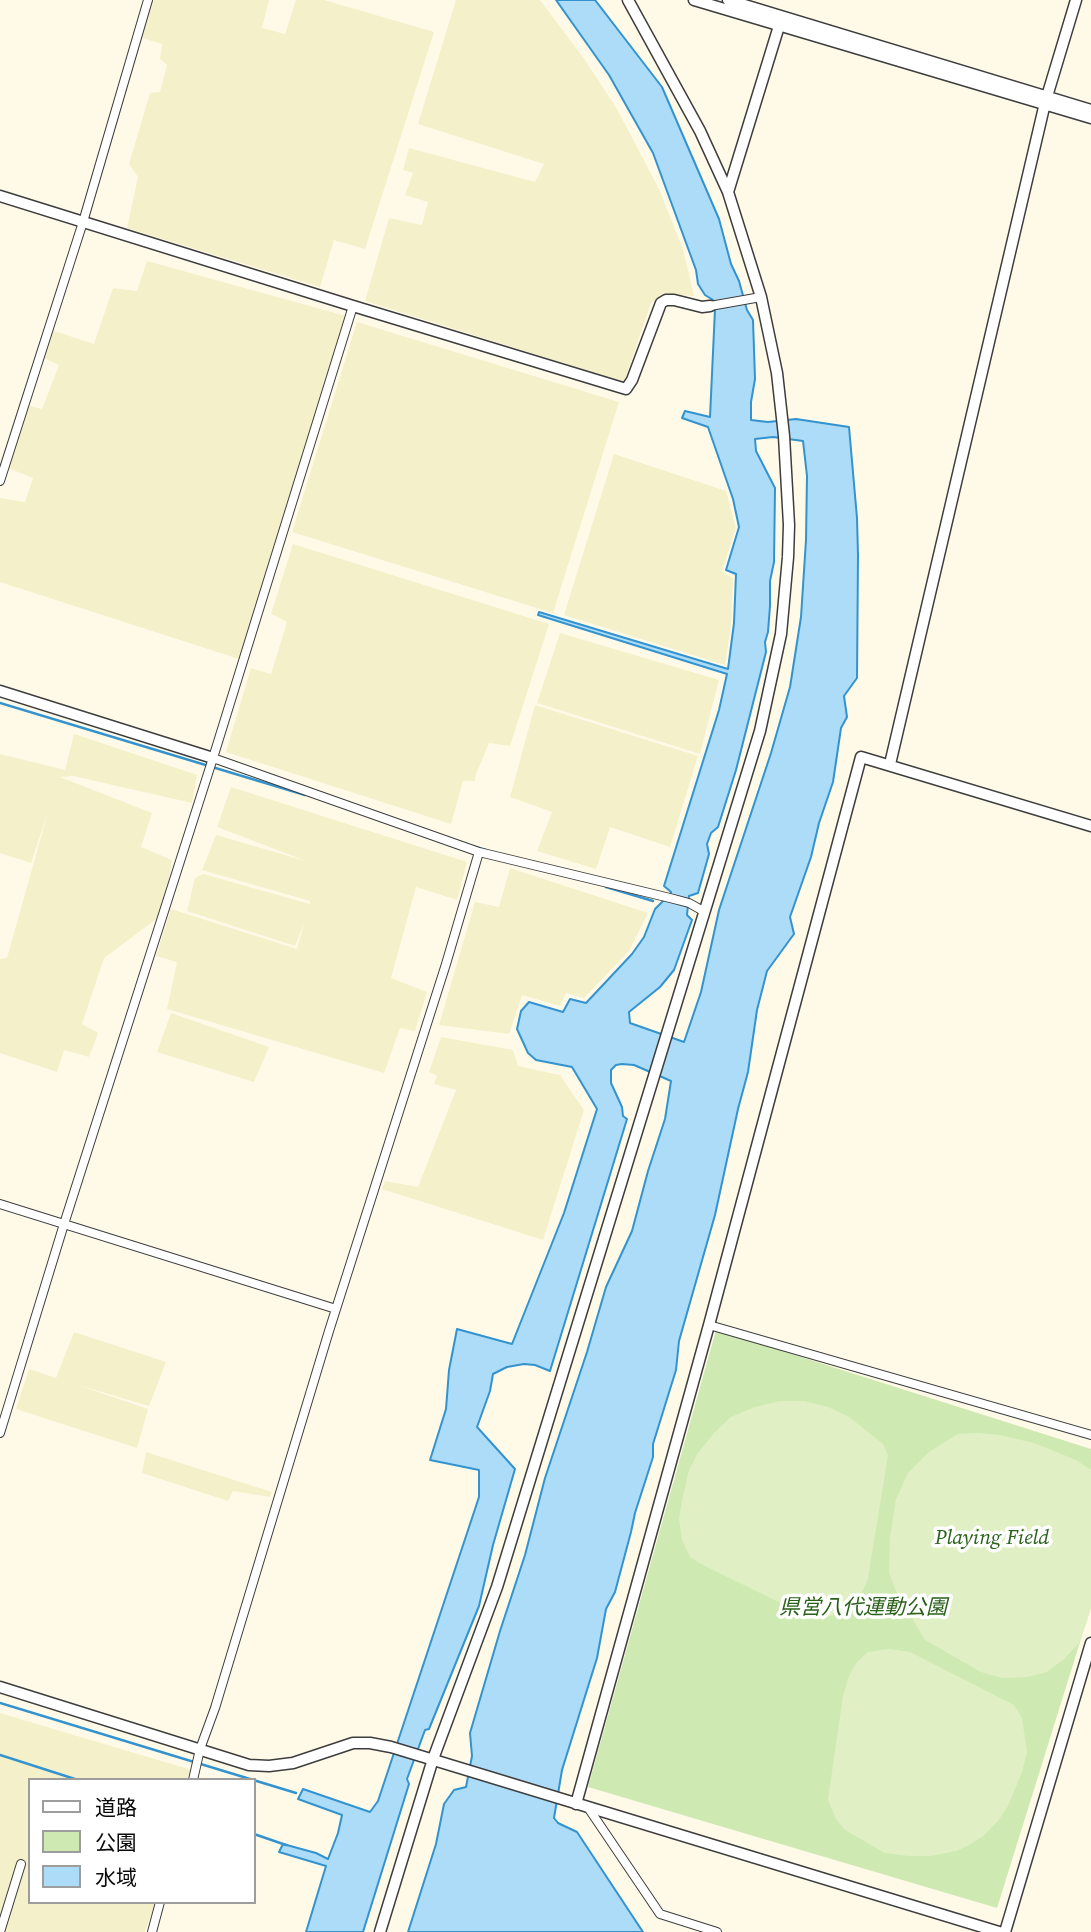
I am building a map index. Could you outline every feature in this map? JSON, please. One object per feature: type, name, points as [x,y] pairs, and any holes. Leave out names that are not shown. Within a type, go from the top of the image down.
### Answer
[{"type":"street","points":[[0,481],[83,222],[148,0]]},
{"type":"street","points":[[380,1932],[433,1759],[497,1587],[760,731],[781,634],[789,525],[777,373],[727,192],[700,131],[628,0]]},
{"type":"street","points":[[694,0],[1046,100],[1091,110]]},
{"type":"street","points":[[728,0],[1046,100],[1091,118]]},
{"type":"street","points":[[890,764],[1046,100],[1076,0]]},
{"type":"street","points":[[727,192],[779,26]]},
{"type":"street","points":[[0,195],[626,389],[632,380],[661,303],[674,300],[702,307],[755,298]]},
{"type":"street","points":[[0,1433],[353,306]]},
{"type":"street","points":[[0,691],[479,852],[689,903],[705,912]]},
{"type":"street","points":[[576,1804],[862,757],[1091,827]]},
{"type":"street","points":[[194,1778],[200,1749],[215,1708],[335,1309],[446,964],[479,852]]},
{"type":"street","points":[[0,1204],[335,1309]]},
{"type":"street","points":[[709,1325],[1091,1435]]},
{"type":"street","points":[[1005,1932],[1091,1643]]},
{"type":"street","points":[[0,1687],[249,1765],[293,1763],[353,1743],[391,1747],[999,1932]]},
{"type":"street","points":[[589,1809],[660,1914],[717,1932]]},
{"type":"street","points":[[0,1932],[20,1864]]},
{"type":"street","points":[[152,1932],[159,1904]]},
{"type":"shaded area","points":[[154,0],[269,0],[262,28],[285,34],[296,0],[324,0],[434,32],[365,249],[334,240],[320,287],[127,228],[138,177],[129,164],[150,93],[160,92],[167,65],[160,59],[162,44],[142,38]]},
{"type":"shaded area","points":[[456,0],[540,0],[585,60],[617,109],[659,189],[683,249],[694,296],[665,294],[651,303],[624,382],[365,301],[389,218],[422,225],[428,202],[405,195],[413,173],[403,170],[409,148],[535,182],[544,164],[418,124]]},
{"type":"shaded area","points":[[147,261],[346,316],[239,659],[0,582],[0,498],[25,502],[33,478],[8,468],[29,406],[42,409],[59,365],[44,358],[51,330],[94,344],[113,288],[137,291]]},
{"type":"shaded area","points":[[357,322],[619,402],[553,613],[292,532]]},
{"type":"shaded area","points":[[614,454],[726,491],[736,528],[722,571],[733,578],[731,625],[725,665],[564,615]]},
{"type":"shaded area","points":[[293,544],[549,624],[510,746],[489,743],[475,781],[463,781],[451,824],[226,752],[251,668],[271,674],[287,622],[271,614]]},
{"type":"shaded area","points":[[560,633],[719,680],[700,754],[537,703]]},
{"type":"shaded area","points":[[535,705],[698,756],[670,847],[610,827],[596,869],[537,851],[552,812],[510,797]]},
{"type":"shaded area","points":[[74,734],[197,775],[192,803],[73,776],[60,777],[152,813],[141,847],[172,860],[163,914],[104,958],[82,1024],[98,1033],[89,1057],[64,1050],[57,1072],[0,1053],[0,959],[7,958],[48,812],[31,863],[0,853],[0,754],[65,770]]},
{"type":"shaded area","points":[[231,787],[467,862],[457,900],[416,887],[391,978],[427,992],[415,1031],[400,1028],[384,1073],[167,1009],[177,962],[156,956],[171,909],[297,949],[304,923],[295,946],[187,911],[195,878],[203,874],[310,904],[310,901],[202,870],[216,835],[306,861],[217,827]]},
{"type":"shaded area","points":[[510,868],[648,913],[629,951],[584,998],[566,993],[560,1006],[522,995],[509,1034],[439,1025],[475,902],[499,907]]},
{"type":"shaded area","points":[[171,1013],[269,1047],[254,1082],[157,1052]]},
{"type":"shaded area","points":[[441,1037],[513,1050],[518,1066],[560,1075],[584,1110],[543,1240],[382,1189],[385,1181],[418,1187],[456,1090],[434,1084],[437,1076],[429,1072]]},
{"type":"shaded area","points":[[74,1332],[166,1362],[149,1406],[78,1385],[148,1409],[137,1448],[16,1409],[29,1369],[56,1378]]},
{"type":"shaded area","points":[[146,1452],[272,1492],[270,1497],[233,1491],[228,1501],[142,1473]]},
{"type":"shaded area","points":[[0,1713],[195,1771],[193,1778],[28,1778],[28,1904],[154,1904],[145,1932],[0,1932]]},
{"type":"green space","name":"県営八代運動公園","points":[[716,1330],[1091,1449],[1091,1607],[997,1908],[588,1787]]},
{"type":"green space","points":[[780,1401],[804,1401],[828,1407],[849,1417],[883,1444],[888,1455],[868,1578],[862,1593],[842,1613],[825,1617],[805,1615],[699,1563],[690,1557],[682,1540],[679,1518],[683,1496],[689,1470],[698,1453],[731,1417]]},
{"type":"green space","name":"Playing Field","points":[[978,1433],[1034,1443],[1076,1460],[1091,1470],[1091,1607],[1087,1621],[1079,1643],[1064,1659],[1047,1672],[1027,1677],[1002,1678],[981,1672],[925,1640],[895,1589],[889,1572],[890,1538],[896,1499],[908,1473],[929,1452],[958,1434]]},
{"type":"green space","points":[[889,1649],[910,1652],[1014,1705],[1022,1718],[1027,1752],[1008,1806],[983,1836],[956,1851],[931,1856],[885,1853],[845,1830],[836,1819],[828,1800],[843,1696],[849,1676],[857,1662],[868,1652]]},
{"type":"water","points":[[556,0],[595,0],[662,87],[719,219],[731,264],[753,320],[755,379],[751,420],[768,422],[796,419],[849,427],[857,518],[857,678],[844,696],[847,717],[841,728],[833,782],[790,917],[794,934],[767,971],[757,1010],[748,1072],[715,1215],[679,1341],[676,1370],[653,1444],[653,1457],[635,1513],[615,1592],[606,1609],[597,1658],[562,1770],[554,1818],[558,1823],[577,1832],[643,1932],[408,1932],[436,1844],[444,1804],[454,1790],[466,1787],[472,1756],[470,1733],[525,1555],[545,1478],[606,1287],[632,1231],[665,1119],[671,1081],[634,1065],[622,1064],[611,1070],[611,1083],[622,1107],[623,1116],[627,1119],[550,1371],[524,1364],[507,1367],[493,1374],[477,1427],[515,1469],[479,1606],[429,1729],[425,1730],[407,1779],[409,1784],[363,1932],[306,1932],[326,1866],[279,1852],[283,1844],[328,1859],[342,1815],[298,1799],[303,1789],[370,1812],[378,1801],[479,1497],[479,1470],[430,1460],[446,1409],[449,1370],[457,1329],[512,1344],[564,1213],[597,1109],[572,1067],[536,1060],[528,1053],[517,1029],[521,1011],[529,1002],[563,1012],[570,999],[586,1003],[632,954],[644,937],[655,909],[669,899],[671,892],[664,886],[719,710],[727,674],[538,615],[539,612],[728,669],[734,623],[736,574],[726,570],[739,527],[733,499],[708,427],[682,418],[685,411],[710,417],[715,309],[713,300],[705,295],[698,284],[696,270],[653,153],[609,75]],"holes":[[[773,437],[803,441],[807,476],[806,540],[801,617],[790,687],[719,910],[701,992],[684,1042],[630,1023],[629,1012],[660,987],[674,970],[692,920],[687,915],[689,896],[698,893],[709,854],[707,844],[711,833],[718,827],[736,770],[766,652],[770,581],[774,562],[775,488],[756,451],[755,439]]]},
{"type":"waterway","points":[[0,703],[305,795]]},
{"type":"waterway","points":[[472,846],[486,850]]},
{"type":"waterway","points":[[606,887],[653,901]]},
{"type":"waterway","points":[[0,1703],[247,1778]]},
{"type":"waterway","points":[[0,1755],[72,1778]]},
{"type":"waterway","points":[[256,1781],[296,1793]]},
{"type":"waterway","points":[[256,1835],[286,1845]]}]
